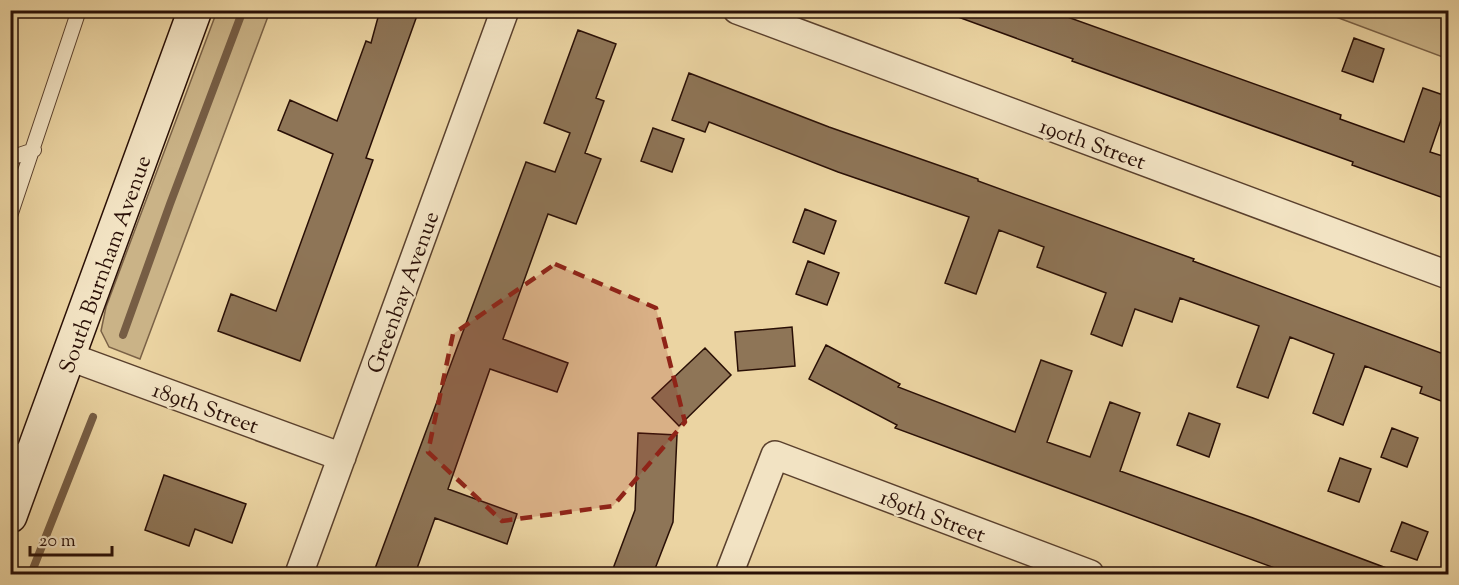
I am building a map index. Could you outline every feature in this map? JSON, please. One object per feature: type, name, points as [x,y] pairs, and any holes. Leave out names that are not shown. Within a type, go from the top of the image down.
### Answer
[{"type":"main road","name":"South Burnham Avenue","points":[[10,516],[22,453],[70,357],[190,12]]},
{"type":"street","name":"Greenbay Avenue","points":[[299,574],[505,10]]},
{"type":"street","name":"190th Street","points":[[737,10],[1449,275]]},
{"type":"street","name":"189th Street","points":[[70,357],[342,457]]},
{"type":"street","name":"189th Street","points":[[729,574],[775,455],[1090,574]]},
{"type":"lane","points":[[10,216],[79,10]]},
{"type":"lane","points":[[10,158],[34,150]]},
{"type":"highlighted area","points":[[555,264],[656,308],[685,422],[613,506],[502,521],[428,452],[453,334]]},
{"type":"shaded area","points":[[217,11],[270,11],[140,359],[109,347],[101,331],[106,307]]},
{"type":"shaded area","points":[[1320,11],[1448,11],[1448,59]]},
{"type":"building","points":[[380,10],[419,10],[366,158],[373,160],[300,361],[218,331],[231,294],[276,311],[333,154],[278,130],[290,100],[337,121],[366,41],[371,43]]},
{"type":"building","points":[[947,10],[1048,10],[1341,115],[1340,119],[1404,142],[1423,88],[1449,97],[1430,152],[1449,158],[1449,200],[1352,165],[1353,162],[1072,61],[1073,59],[947,13]]},
{"type":"building","points":[[578,30],[616,44],[596,98],[604,101],[585,153],[601,159],[576,224],[548,214],[503,339],[568,363],[557,392],[490,369],[448,489],[517,514],[507,544],[435,518],[415,574],[373,574],[526,162],[555,172],[570,133],[544,123]]},
{"type":"building","points":[[1354,38],[1384,49],[1373,82],[1342,71]]},
{"type":"building","points":[[689,73],[829,127],[1194,259],[1193,261],[1449,356],[1449,404],[1420,393],[1422,387],[1365,366],[1343,425],[1313,413],[1334,354],[1290,337],[1268,398],[1237,387],[1259,326],[1180,298],[1172,322],[1135,309],[1122,346],[1091,334],[1106,293],[1037,267],[1044,247],[999,230],[976,294],[945,283],[969,217],[838,172],[709,122],[705,132],[672,120]]},
{"type":"building","points":[[653,128],[684,139],[672,172],[641,161]]},
{"type":"building","points":[[805,209],[836,221],[824,254],[793,242]]},
{"type":"building","points":[[808,261],[839,273],[827,305],[796,294]]},
{"type":"building","points":[[792,327],[795,366],[738,371],[735,332]]},
{"type":"building","points":[[826,345],[900,384],[898,387],[1015,432],[1041,360],[1072,371],[1047,442],[1090,457],[1110,402],[1140,413],[1120,471],[1397,572],[1396,574],[1291,574],[895,428],[897,425],[809,379]]},
{"type":"building","points":[[705,348],[731,375],[679,426],[652,398]]},
{"type":"building","points":[[1189,413],[1220,424],[1209,457],[1177,445]]},
{"type":"building","points":[[1392,428],[1418,438],[1407,467],[1381,457]]},
{"type":"building","points":[[638,433],[677,435],[673,522],[653,574],[611,574],[635,510]]},
{"type":"building","points":[[1340,458],[1371,469],[1359,502],[1328,491]]},
{"type":"building","points":[[164,475],[246,504],[232,543],[195,529],[189,546],[145,530]]},
{"type":"building","points":[[1402,522],[1428,532],[1417,560],[1391,551]]},
{"type":"waterway","points":[[123,335],[243,10]]},
{"type":"waterway","points":[[31,574],[93,417]]}]
